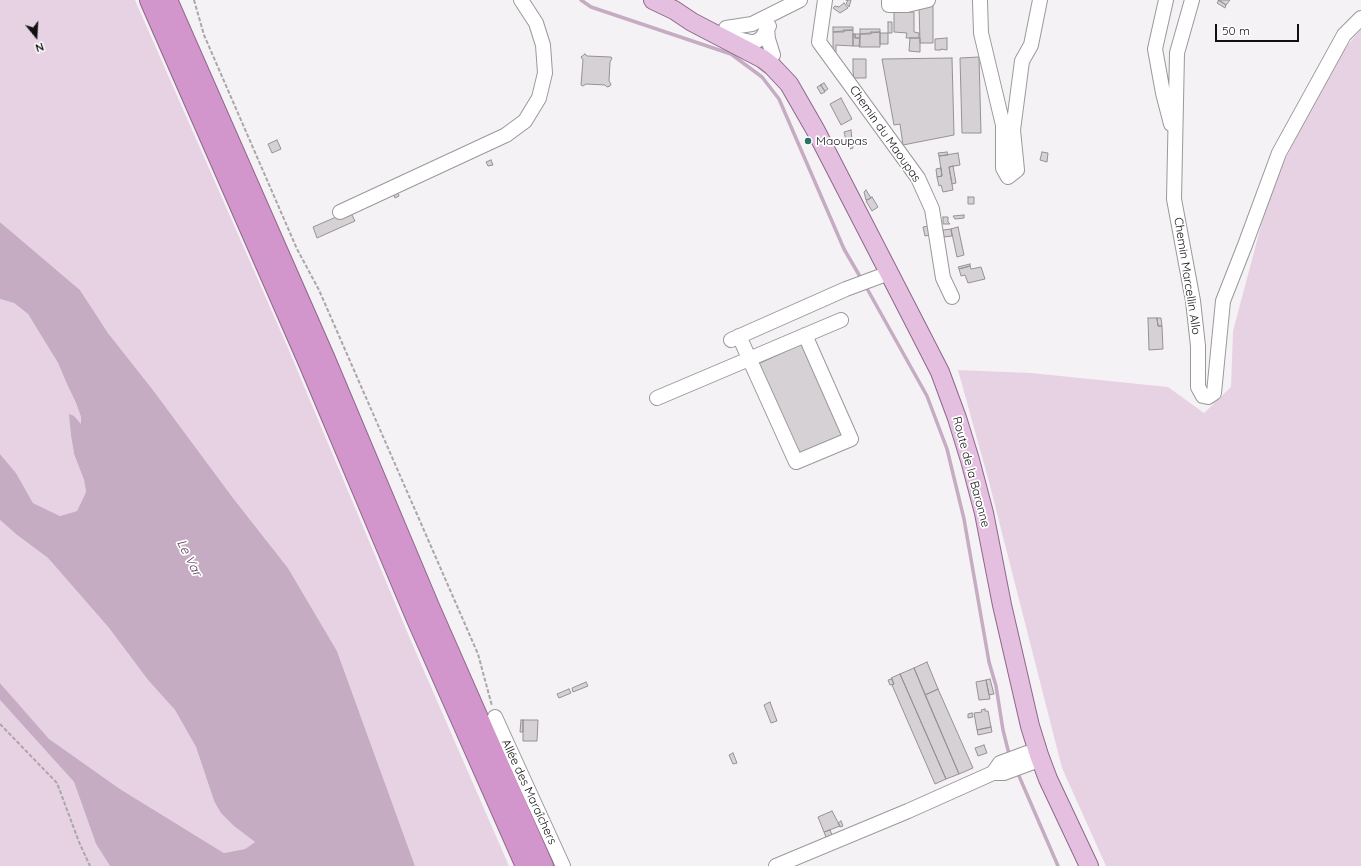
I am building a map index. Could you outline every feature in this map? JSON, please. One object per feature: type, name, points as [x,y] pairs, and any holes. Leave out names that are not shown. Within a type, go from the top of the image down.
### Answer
[{"type":"highway","points":[[150,0],[309,363],[413,610],[526,866]]},
{"type":"highway","points":[[167,0],[324,357],[427,602],[543,866]]},
{"type":"main road","name":"Route de la Baronne","points":[[653,0],[674,10],[692,22],[758,41],[772,66],[789,84],[798,99],[940,372],[968,453],[984,513],[1002,604],[1028,718],[1039,755],[1048,779],[1089,866]]},
{"type":"street","points":[[340,212],[506,135],[525,121],[539,98],[545,73],[543,45],[536,23],[521,0]]},
{"type":"street","points":[[720,31],[758,41],[777,12],[800,0]]},
{"type":"street","name":"Chemin du Maoupas","points":[[825,0],[819,42],[918,178],[932,209],[943,278],[952,296]]},
{"type":"street","points":[[889,0],[889,5],[907,5],[928,0]]},
{"type":"street","points":[[980,0],[980,33],[1003,125],[1003,168],[1008,177],[1017,170],[1013,130],[1022,61],[1031,45],[1040,0]]},
{"type":"street","points":[[1166,0],[1155,49],[1163,93],[1176,140]]},
{"type":"street","name":"Chemin Marcellin Allo","points":[[1192,0],[1177,53],[1174,199],[1193,301],[1198,346],[1198,387],[1203,396],[1208,396],[1214,393],[1223,301],[1279,153],[1344,35],[1361,18]]},
{"type":"street","points":[[805,336],[851,439],[796,462],[749,359],[735,338],[846,289],[889,273]]},
{"type":"street","points":[[657,398],[841,320]]},
{"type":"street","name":"Allée des Maraîchers","points":[[495,717],[563,866]]},
{"type":"street","points":[[781,865],[993,773],[1000,763],[1026,753],[1039,755]]},
{"type":"path","points":[[194,0],[204,35],[213,56],[297,249],[322,297],[478,654],[495,717]]},
{"type":"path","points":[[0,724],[57,783],[79,842],[90,866]]},
{"type":"shaded area","points":[[0,0],[135,0],[288,348],[411,641],[509,866],[415,866],[337,651],[288,568],[108,333],[80,290],[0,222]]},
{"type":"shaded area","points":[[1361,29],[1361,866],[1106,866],[1062,768],[989,482],[958,370],[1031,373],[1168,387],[1204,413],[1231,387],[1233,331],[1271,188],[1321,87],[1347,46]]},
{"type":"shaded area","points":[[0,299],[14,303],[28,314],[58,363],[76,403],[81,417],[81,425],[70,415],[71,436],[74,454],[84,480],[86,492],[77,511],[60,516],[33,503],[16,473],[0,454]]},
{"type":"shaded area","points":[[0,520],[17,535],[48,558],[109,628],[148,680],[175,710],[196,747],[214,801],[235,827],[255,842],[245,849],[224,853],[120,789],[48,739],[0,683]]},
{"type":"shaded area","points":[[0,700],[74,782],[96,844],[110,866],[0,866]]},
{"type":"water","name":"Le Var","points":[[0,222],[80,290],[108,333],[288,568],[337,651],[415,866],[110,866],[96,844],[74,782],[0,700],[0,683],[49,739],[120,789],[224,853],[245,849],[255,842],[235,827],[221,813],[214,801],[196,747],[175,710],[148,680],[109,628],[48,558],[17,535],[0,520],[0,454],[16,473],[33,503],[60,516],[77,511],[86,492],[84,480],[74,454],[71,436],[69,414],[74,416],[81,424],[81,417],[76,403],[58,363],[28,314],[14,303],[0,299]]},
{"type":"building","points":[[846,0],[851,0],[849,7],[846,3],[848,1]]},
{"type":"building","points":[[1218,0],[1230,0],[1226,5]]},
{"type":"building","points":[[1219,0],[1226,5],[1225,8],[1217,3]]},
{"type":"building","points":[[844,3],[848,8],[840,13],[833,8],[835,6],[839,7]]},
{"type":"building","points":[[933,3],[933,43],[920,43],[919,5]]},
{"type":"building","points":[[894,12],[914,12],[914,32],[919,33],[919,38],[906,38],[907,33],[894,32]]},
{"type":"building","points":[[888,22],[892,22],[892,33],[888,33]]},
{"type":"building","points":[[833,27],[853,27],[853,30],[833,32]]},
{"type":"building","points":[[860,29],[880,29],[880,32],[860,34]]},
{"type":"building","points":[[844,30],[853,30],[853,46],[836,45],[836,52],[833,52],[833,32],[844,32]]},
{"type":"building","points":[[871,32],[880,32],[880,47],[859,47],[860,34],[871,34]]},
{"type":"building","points":[[880,33],[888,33],[888,44],[880,44]]},
{"type":"building","points":[[853,34],[855,34],[855,38],[860,38],[860,46],[853,46]]},
{"type":"building","points":[[855,34],[860,34],[860,38],[855,38]]},
{"type":"building","points":[[910,38],[920,38],[920,52],[909,51]]},
{"type":"building","points":[[947,38],[947,50],[935,50],[935,39]]},
{"type":"building","points":[[585,54],[587,56],[612,58],[610,62],[610,86],[581,85],[583,60],[581,57]]},
{"type":"building","points":[[979,57],[981,133],[962,133],[960,58]]},
{"type":"building","points":[[952,58],[954,135],[903,145],[900,124],[894,125],[882,59]]},
{"type":"building","points":[[853,59],[866,59],[866,78],[854,78]]},
{"type":"building","points":[[824,83],[828,89],[825,91],[820,85]]},
{"type":"building","points":[[821,85],[825,92],[821,94],[817,87]]},
{"type":"building","points":[[841,98],[852,119],[841,125],[830,104]]},
{"type":"building","points":[[851,130],[852,140],[846,140],[844,132]]},
{"type":"building","points":[[277,140],[281,149],[272,153],[268,144]]},
{"type":"building","points":[[848,140],[852,140],[853,148],[850,149]]},
{"type":"building","points":[[947,152],[948,155],[939,156],[938,153]]},
{"type":"building","points":[[1042,152],[1048,153],[1047,162],[1040,160]]},
{"type":"building","points":[[958,153],[960,165],[949,167],[953,190],[943,192],[941,185],[939,186],[937,177],[942,176],[939,156]]},
{"type":"building","points":[[491,160],[493,165],[488,166],[486,162]]},
{"type":"building","points":[[953,166],[956,183],[952,184],[949,167]]},
{"type":"building","points":[[941,168],[942,176],[937,177],[936,169]]},
{"type":"building","points":[[866,190],[871,198],[866,200],[864,192]]},
{"type":"building","points":[[397,191],[399,196],[395,198],[393,193]]},
{"type":"building","points":[[872,197],[878,207],[872,211],[866,201]]},
{"type":"building","points":[[968,197],[974,197],[974,204],[968,204]]},
{"type":"building","points":[[350,211],[355,221],[317,238],[313,227]]},
{"type":"building","points":[[964,215],[964,218],[955,219],[953,216]]},
{"type":"building","points":[[943,217],[948,217],[948,222],[950,224],[943,224]]},
{"type":"building","points":[[928,226],[930,235],[925,236],[923,227]]},
{"type":"building","points":[[958,227],[964,255],[957,257],[951,229]]},
{"type":"building","points":[[951,229],[952,236],[944,237],[943,230]]},
{"type":"building","points":[[970,264],[970,266],[959,269],[958,267]]},
{"type":"building","points":[[970,266],[971,269],[981,267],[985,279],[968,283],[965,275],[961,276],[959,269]]},
{"type":"building","points":[[1148,318],[1157,318],[1158,326],[1162,326],[1163,349],[1149,350]]},
{"type":"building","points":[[1157,318],[1161,318],[1162,326],[1158,326]]},
{"type":"building","points":[[802,344],[844,438],[799,457],[758,364]]},
{"type":"building","points":[[927,662],[938,689],[925,695],[914,668]]},
{"type":"building","points":[[914,668],[959,774],[946,779],[900,674]]},
{"type":"building","points":[[900,674],[946,779],[935,784],[892,685],[894,684],[891,678]]},
{"type":"building","points":[[892,679],[894,684],[890,685],[888,680]]},
{"type":"building","points":[[990,679],[994,694],[989,695],[986,680]]},
{"type":"building","points":[[986,680],[990,699],[979,700],[976,682]]},
{"type":"building","points":[[586,682],[588,686],[573,692],[572,688]]},
{"type":"building","points":[[569,689],[571,693],[559,698],[557,694]]},
{"type":"building","points":[[938,689],[973,768],[959,774],[925,695]]},
{"type":"building","points":[[770,702],[777,721],[771,723],[764,705]]},
{"type":"building","points":[[985,709],[985,711],[988,711],[991,727],[977,730],[974,713],[982,712],[981,710]]},
{"type":"building","points":[[972,713],[973,717],[968,718],[968,714]]},
{"type":"building","points":[[521,720],[523,720],[523,732],[520,732]]},
{"type":"building","points":[[523,720],[538,720],[537,741],[523,741]]},
{"type":"building","points":[[991,727],[992,732],[978,735],[977,730]]},
{"type":"building","points":[[984,745],[987,753],[978,756],[975,748]]},
{"type":"building","points":[[733,753],[737,763],[733,764],[729,755]]},
{"type":"building","points":[[832,811],[840,826],[824,832],[818,817]]},
{"type":"building","points":[[841,821],[843,826],[840,827],[838,823]]},
{"type":"building","points":[[830,830],[832,835],[826,837],[824,832]]},
{"type":"waterway","points":[[581,0],[591,7],[731,54],[762,77],[779,99],[844,249],[862,280]]},
{"type":"waterway","points":[[865,285],[927,396],[947,449],[964,519],[989,662],[996,686],[1003,730],[1009,754]]},
{"type":"waterway","points":[[1019,776],[1058,866]]},
{"type":"place","name":"Maoupas","points":[[808,141]]}]
